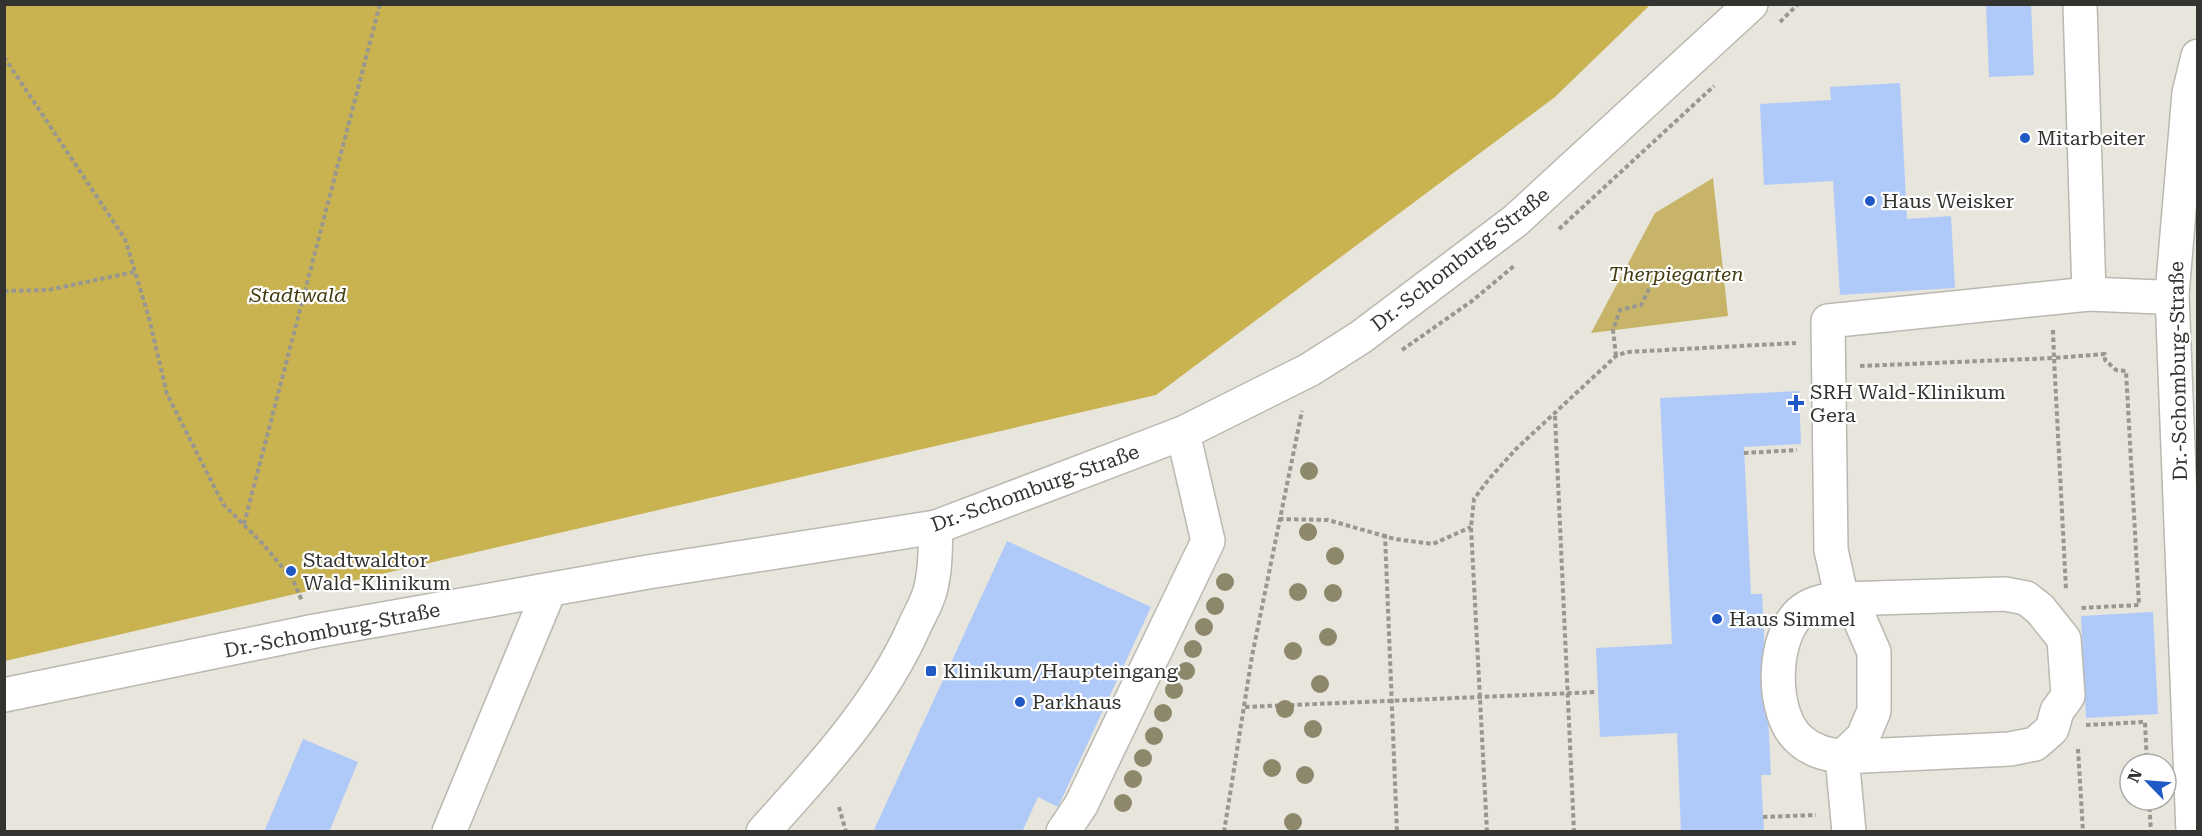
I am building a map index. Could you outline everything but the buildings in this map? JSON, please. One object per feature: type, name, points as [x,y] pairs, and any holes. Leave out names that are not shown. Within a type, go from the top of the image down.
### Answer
[{"type":"street","name":"Dr.-Schomburg-Straße","points":[[4,695],[315,632],[648,572],[936,527],[1183,433],[1309,370],[1361,337],[1515,222],[1751,4]]},
{"type":"street","points":[[2080,4],[2089,294]]},
{"type":"street","name":"Dr.-Schomburg-Straße","points":[[2193,831],[2172,294],[2188,93],[2198,56]]},
{"type":"street","points":[[1842,757],[1863,737],[1874,711],[1874,652],[1860,620],[1842,599],[1832,550],[1828,321],[2089,294],[2159,297],[2172,294]]},
{"type":"street","points":[[1063,831],[1082,805],[1208,541],[1183,433]]},
{"type":"street","points":[[763,831],[808,783],[873,700],[906,648],[930,592],[935,560],[936,527]]},
{"type":"street","points":[[449,831],[549,591]]},
{"type":"street","points":[[2015,596],[2025,598],[2066,624],[2072,711],[2057,711],[2052,729],[2035,744],[2010,749],[1842,757],[1820,752],[1799,740],[1786,724],[1778,684],[1779,657],[1789,628],[1802,611],[1820,601],[1842,599],[2015,596]]},
{"type":"street","points":[[1842,757],[1848,823]]},
{"type":"path","points":[[244,525],[380,4]]},
{"type":"path","points":[[4,57],[125,239],[167,394],[223,504],[293,580],[315,632]]},
{"type":"path","points":[[4,291],[48,290],[134,272]]},
{"type":"path","points":[[1616,356],[1613,330],[1620,310],[1641,305],[1656,275]]},
{"type":"path","points":[[1487,831],[1471,527],[1474,499],[1516,449],[1616,356],[1627,352],[1828,342]]},
{"type":"path","points":[[1857,366],[2105,354],[2105,360],[2116,370],[2126,371],[2139,605],[2066,624],[2054,358]]},
{"type":"path","points":[[1224,831],[1244,707],[1309,370]]},
{"type":"path","points":[[1555,415],[1574,831]]},
{"type":"path","points":[[1744,453],[1830,448]]},
{"type":"path","points":[[1280,519],[1328,520],[1415,543],[1433,544],[1471,527]]},
{"type":"path","points":[[1385,534],[1397,831]]},
{"type":"path","points":[[1244,707],[1598,692]]},
{"type":"path","points":[[2083,831],[2072,711],[2145,722],[2146,752]]},
{"type":"path","points":[[839,807],[846,831]]},
{"type":"path","points":[[2150,812],[2151,831]]},
{"type":"path","points":[[1763,817],[1848,823]]},
{"type":"green space","name":"Stadtwald","points":[[4,5],[1650,5],[1555,97],[1156,395],[5,661]]},
{"type":"green space","name":"Therpiegarten","points":[[1713,178],[1728,316],[1591,333],[1655,213]]},
{"type":"place","name":"Mitarbeiter","points":[[2025,138]]},
{"type":"place","name":"Haus Weisker","points":[[1870,201]]},
{"type":"place","name":"SRH Wald-Klinikum Gera","points":[[1796,403]]},
{"type":"place","name":"Stadtwaldtor Wald-Klinikum","points":[[291,571]]},
{"type":"place","name":"Haus Simmel","points":[[1717,619]]},
{"type":"place","name":"Klinikum/Haupteingang","points":[[931,671]]},
{"type":"place","name":"Parkhaus","points":[[1020,702]]}]
